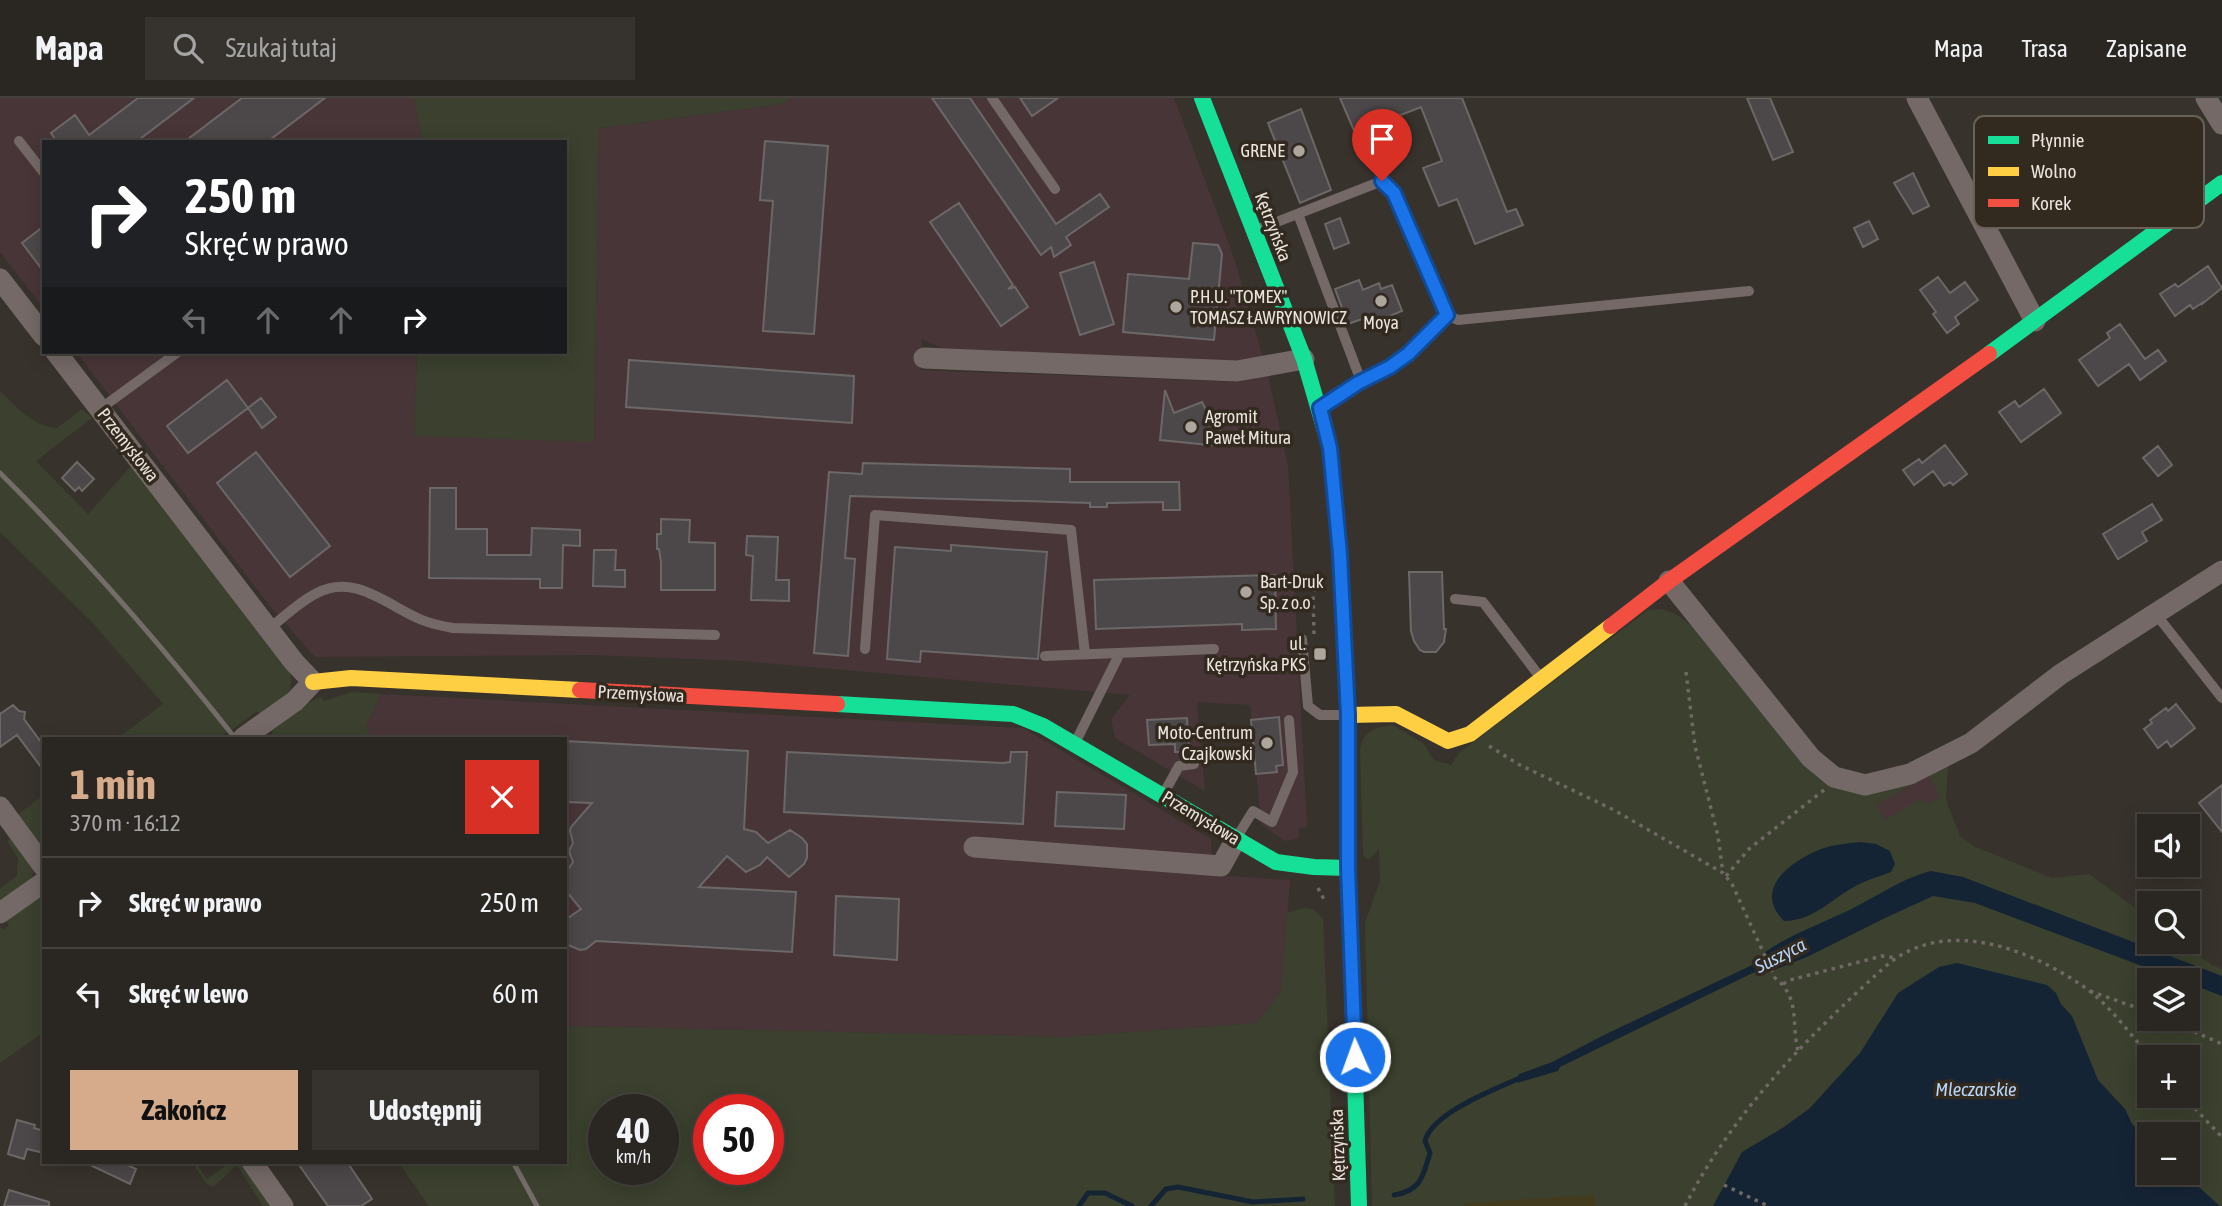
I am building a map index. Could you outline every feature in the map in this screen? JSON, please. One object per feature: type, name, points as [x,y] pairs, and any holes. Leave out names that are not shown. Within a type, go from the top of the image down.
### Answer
[{"type":"street","name":"Kętrzyńska","points":[[1202,98],[1304,359],[1330,448],[1337,504],[1348,715],[1348,868],[1359,1206]]},
{"type":"street","points":[[1917,98],[1974,206]]},
{"type":"street","points":[[2206,98],[2222,124]]},
{"type":"street","points":[[2204,196],[2222,183]]},
{"type":"street","points":[[1986,228],[2035,321]]},
{"type":"street","points":[[1348,715],[1396,714],[1448,741],[1470,734],[1668,581],[2035,321],[2161,228]]},
{"type":"street","points":[[0,279],[42,333]]},
{"type":"street","name":"Przemysłowa","points":[[58,354],[269,629],[313,682],[352,678],[1013,713],[1043,726],[1276,862],[1348,868]]},
{"type":"street","points":[[924,358],[1237,371],[1304,359]]},
{"type":"street","points":[[1668,581],[1811,758],[1834,777],[1865,785],[1910,774],[1971,743],[2061,674],[2222,571]]},
{"type":"street","points":[[244,737],[295,701],[313,682]]},
{"type":"street","points":[[0,807],[42,864]]},
{"type":"street","points":[[974,847],[1221,866],[1236,839]]},
{"type":"street","points":[[0,913],[42,883]]},
{"type":"street","points":[[253,1164],[284,1206]]},
{"type":"lane","points":[[992,98],[1055,189]]},
{"type":"lane","points":[[19,141],[42,170]]},
{"type":"lane","points":[[1254,231],[1382,181],[1394,193],[1447,315],[1458,320],[1470,321],[1749,291]]},
{"type":"lane","points":[[1298,214],[1362,381]]},
{"type":"lane","points":[[1320,408],[1408,354],[1447,315]]},
{"type":"lane","points":[[100,408],[175,354]]},
{"type":"lane","points":[[864,649],[875,515],[1071,530],[1085,654]]},
{"type":"lane","points":[[269,629],[319,592],[348,586],[376,596],[421,620],[453,628],[715,635]]},
{"type":"lane","points":[[1455,599],[1483,602],[1541,679]]},
{"type":"lane","points":[[2155,613],[2222,698]]},
{"type":"lane","points":[[1302,639],[1308,706],[1320,715],[1348,715]]},
{"type":"lane","points":[[1045,656],[1214,649]]},
{"type":"lane","points":[[1074,744],[1120,653]]},
{"type":"lane","points":[[1236,839],[1253,811],[1272,822],[1293,772],[1289,720]]},
{"type":"lane","points":[[1162,795],[1180,766],[1194,765]]},
{"type":"path","points":[[1686,672],[1695,746],[1718,836],[1724,875],[1753,927],[1775,978],[1783,984],[1791,1002],[1796,1022],[1795,1040],[1798,1051]]},
{"type":"path","points":[[1470,734],[1518,764],[1614,810],[1724,875]]},
{"type":"path","points":[[1724,875],[1749,849],[1839,778]]},
{"type":"path","points":[[1685,1206],[1709,1163],[1743,1115],[1798,1051],[1858,991],[1896,958],[1923,945],[1967,939],[2007,949],[2032,959],[2088,990],[2137,1008]]},
{"type":"path","points":[[1783,984],[1882,956],[1896,958]]},
{"type":"path","points":[[2088,990],[2140,1045]]},
{"type":"path","points":[[2192,1031],[2222,1044]]},
{"type":"path","points":[[2194,1108],[2222,1137]]},
{"type":"path","points":[[1724,1185],[1768,1206]]},
{"type":"shaded area","points":[[0,98],[414,98],[422,140],[42,140],[42,306],[0,252]]},
{"type":"shaded area","points":[[791,98],[1174,98],[1234,258],[1263,357],[1231,362],[942,348],[922,339],[921,370],[1238,382],[1268,375],[1288,466],[1307,827],[1299,828],[1299,838],[1285,841],[1261,824],[1250,705],[1197,702],[1205,791],[1115,738],[1111,719],[1130,695],[741,661],[594,655],[315,657],[269,605],[78,354],[417,354],[414,435],[594,441],[599,128],[782,104]]},
{"type":"shaded area","points":[[381,694],[1023,728],[1211,839],[1213,875],[1290,880],[1281,991],[1257,1023],[1064,1037],[567,1026],[567,737],[372,737],[366,726]]},
{"type":"shaded area","points":[[1948,763],[1942,856],[1864,809]]},
{"type":"green space","points":[[414,98],[791,98],[782,104],[599,128],[594,442],[414,436],[417,354],[567,354],[567,140],[422,140]]},
{"type":"green space","points":[[0,391],[26,415],[40,424],[57,428],[82,409],[92,418],[36,461],[88,514],[133,464],[290,672],[291,687],[288,693],[261,716],[257,711],[232,730],[230,728],[222,737],[119,737],[163,704],[92,622],[0,532]]},
{"type":"green space","points":[[1661,609],[1676,614],[1693,627],[1810,766],[1828,781],[1948,763],[1946,800],[1960,836],[1973,846],[2052,878],[2089,874],[2137,909],[2137,954],[2197,954],[2222,969],[2222,1206],[1372,1206],[1365,923],[1380,881],[1379,849],[1370,859],[1366,859],[1363,854],[1360,749],[1364,738],[1371,731],[1392,725],[1423,743],[1434,760],[1451,765],[1459,753],[1648,610]],"holes":[[[1929,775],[1940,797],[1928,804],[1919,800],[1885,820],[1876,805]]]},
{"type":"green space","points":[[352,692],[381,694],[366,726],[372,737],[267,737],[273,733],[270,729],[305,704],[321,697],[324,701]]},
{"type":"green space","points":[[42,796],[42,850],[16,816]]},
{"type":"green space","points":[[14,836],[34,870],[31,880],[0,903],[0,888],[17,876],[18,858],[7,841]]},
{"type":"green space","points":[[42,896],[42,1033],[0,1063],[0,926],[3,930],[9,925],[5,919]]},
{"type":"green space","points":[[1303,908],[1313,909],[1323,918],[1335,1206],[429,1206],[399,1164],[567,1164],[567,1026],[1064,1037],[1257,1023],[1281,991],[1287,913]]},
{"type":"green space","points":[[193,1164],[196,1164],[207,1179],[228,1164],[246,1164],[276,1206],[263,1206],[237,1165],[213,1187],[206,1183]]},
{"type":"sand","points":[[1595,1195],[1595,1206],[1464,1206],[1464,1203]]},
{"type":"water","points":[[1840,844],[1876,844],[1890,851],[1895,864],[1891,872],[1858,885],[1813,914],[1784,921],[1775,909],[1772,898],[1779,878],[1809,854]]},
{"type":"water","points":[[1931,871],[1963,877],[2137,944],[2137,954],[2164,954],[2222,976],[2222,996],[2200,988],[2200,968],[2147,968],[1975,903],[1933,896],[1809,956],[1774,970],[1771,964],[1560,1067],[1558,1071],[1517,1083],[1519,1074],[1552,1062],[1765,959],[1768,957],[1765,952],[1787,939]]},
{"type":"water","name":"Mleczarskie","points":[[1957,963],[2047,985],[2072,1016],[2098,1080],[2125,1109],[2137,1129],[2137,1185],[2196,1185],[2220,1206],[1713,1206],[1742,1152],[1810,1108],[1860,1053],[1898,993],[1939,967]]},
{"type":"building","points":[[138,98],[194,98],[139,140],[56,140],[51,133],[75,115],[89,135]]},
{"type":"building","points":[[242,98],[325,98],[270,140],[187,140]]},
{"type":"building","points":[[932,98],[970,98],[1056,224],[1100,194],[1109,207],[1066,237],[1071,245],[1054,257],[1051,247],[1041,255]]},
{"type":"building","points":[[1020,98],[1058,98],[1032,116]]},
{"type":"building","points":[[1340,98],[1462,98],[1507,212],[1516,209],[1523,225],[1475,244],[1457,199],[1439,206],[1423,168],[1442,161],[1421,107],[1355,133]]},
{"type":"building","points":[[1747,98],[1770,98],[1793,152],[1773,160]]},
{"type":"building","name":"GRENE","points":[[1301,109],[1331,190],[1300,203],[1268,123]]},
{"type":"building","points":[[765,141],[828,146],[814,334],[763,331],[773,201],[760,200]]},
{"type":"building","points":[[1913,173],[1929,206],[1913,214],[1894,183]]},
{"type":"building","points":[[959,203],[1013,285],[1008,289],[1015,287],[1028,307],[1001,326],[930,222]]},
{"type":"building","points":[[1340,218],[1349,243],[1334,249],[1325,224]]},
{"type":"building","points":[[1869,221],[1878,239],[1863,247],[1854,228]]},
{"type":"building","points":[[42,228],[42,269],[22,243]]},
{"type":"building","name":"P.H.U. \"TOMEX\" TOMASZ ŁAWRYNOWICZ","points":[[1193,243],[1218,245],[1222,254],[1214,340],[1123,332],[1128,274],[1189,279]]},
{"type":"building","points":[[1094,262],[1114,324],[1080,335],[1060,273]]},
{"type":"building","points":[[2208,266],[2222,288],[2202,304],[2193,309],[2190,305],[2175,316],[2160,294],[2175,284],[2178,287]]},
{"type":"building","points":[[1938,277],[1950,293],[1965,282],[1978,300],[1955,317],[1959,324],[1947,333],[1920,290]]},
{"type":"building","points":[[1359,280],[1363,290],[1379,283],[1381,289],[1392,285],[1402,311],[1387,317],[1389,322],[1366,330],[1362,319],[1348,324],[1335,289]]},
{"type":"building","points":[[2120,324],[2145,359],[2158,350],[2166,361],[2140,380],[2129,364],[2098,386],[2079,360],[2110,338],[2107,333]]},
{"type":"building","points":[[629,360],[854,376],[852,423],[626,407]]},
{"type":"building","points":[[227,380],[248,408],[188,453],[167,426]]},
{"type":"building","points":[[2044,389],[2061,413],[2021,442],[1999,412],[2015,401],[2019,407]]},
{"type":"building","name":"Agromit Paweł Mitura","points":[[1165,390],[1174,413],[1202,402],[1207,412],[1222,414],[1219,446],[1160,440]]},
{"type":"building","points":[[261,398],[276,417],[262,428],[248,408]]},
{"type":"building","points":[[1945,445],[1967,474],[1953,485],[1950,482],[1944,486],[1933,471],[1914,485],[1903,470],[1919,459],[1922,463]]},
{"type":"building","points":[[2158,446],[2172,465],[2158,476],[2143,458]]},
{"type":"building","points":[[256,452],[330,546],[290,577],[217,483]]},
{"type":"building","points":[[77,462],[94,479],[82,491],[79,487],[75,491],[62,478]]},
{"type":"building","points":[[863,463],[1070,469],[1070,482],[1179,482],[1180,510],[1163,510],[1163,502],[1107,503],[1107,507],[1090,507],[1090,503],[850,496],[845,558],[855,559],[848,656],[814,653],[829,472],[862,474]]},
{"type":"building","points":[[430,488],[456,488],[456,529],[487,529],[487,555],[531,555],[532,528],[580,530],[580,546],[563,545],[562,588],[540,588],[540,579],[429,578]]},
{"type":"building","points":[[2152,504],[2162,520],[2142,532],[2147,541],[2118,559],[2103,534]]},
{"type":"building","points":[[661,519],[690,520],[689,542],[715,543],[715,590],[661,590],[657,534],[661,534]]},
{"type":"building","points":[[747,536],[778,537],[776,580],[789,580],[789,601],[751,600],[753,556],[746,555]]},
{"type":"building","points":[[951,545],[1047,552],[1038,659],[921,651],[920,662],[887,659],[895,547],[951,551]]},
{"type":"building","points":[[594,550],[616,550],[615,570],[625,570],[625,587],[593,586]]},
{"type":"building","points":[[1409,572],[1442,572],[1446,629],[1444,642],[1436,652],[1420,650],[1414,641],[1411,631]]},
{"type":"building","points":[[1275,575],[1276,629],[1242,630],[1242,624],[1096,629],[1094,580]]},
{"type":"building","points":[[2176,704],[2195,728],[2171,747],[2167,741],[2158,748],[2144,729],[2152,723],[2150,720]]},
{"type":"building","points":[[13,705],[19,711],[25,712],[24,719],[42,743],[42,768],[17,735],[0,747],[0,714]]},
{"type":"building","name":"Moto-Centrum Czajkowski","points":[[1279,717],[1283,765],[1276,766],[1277,772],[1256,774],[1251,720]]},
{"type":"building","points":[[1187,718],[1189,751],[1175,752],[1175,744],[1149,745],[1147,720]]},
{"type":"building","points":[[567,741],[748,751],[744,829],[756,832],[768,843],[790,830],[807,844],[807,858],[789,877],[767,857],[760,865],[746,872],[727,856],[699,887],[796,892],[792,952],[596,941],[580,950],[568,945],[567,919],[581,909],[567,892],[567,871],[573,862],[569,851],[573,843],[570,831],[592,803],[567,802]]},
{"type":"building","points":[[787,752],[1003,763],[1010,762],[1011,752],[1027,752],[1023,824],[784,812]]},
{"type":"building","points":[[2222,785],[2222,832],[2199,803]]},
{"type":"building","points":[[1057,792],[1126,795],[1124,829],[1055,826]]},
{"type":"building","points":[[836,896],[899,899],[897,960],[834,955]]},
{"type":"building","points":[[17,1120],[35,1125],[34,1128],[42,1130],[42,1153],[27,1149],[24,1159],[8,1154]]},
{"type":"building","points":[[88,1164],[125,1164],[136,1169],[130,1184]]},
{"type":"building","points":[[298,1164],[348,1164],[372,1199],[361,1206],[328,1206]]},
{"type":"building","points":[[9,1190],[49,1202],[49,1206],[4,1206]]},
{"type":"waterway","name":"Suszyca","points":[[1394,1195],[1410,1190],[1420,1181],[1430,1153],[1425,1141],[1430,1130],[1440,1120],[1482,1095],[1522,1077]]},
{"type":"waterway","name":"Suszyca","points":[[1151,1206],[1166,1189],[1178,1187],[1253,1202],[1303,1199]]},
{"type":"waterway","name":"Suszyca","points":[[1079,1206],[1088,1193],[1105,1193],[1132,1206]]},
{"type":"railway","points":[[0,473],[122,602],[234,737]]},
{"type":"railway","points":[[514,1164],[537,1206]]},
{"type":"traffic: fast","points":[[1202,98],[1304,359],[1330,448],[1340,554],[1348,715],[1348,780]]},
{"type":"traffic: fast","points":[[2204,196],[2222,183]]},
{"type":"traffic: fast","points":[[1989,354],[2161,228]]},
{"type":"traffic: fast","points":[[837,704],[1013,714],[1043,726],[1276,862],[1348,868]]},
{"type":"traffic: fast","points":[[1354,1045],[1359,1206]]},
{"type":"traffic: slow","points":[[1348,715],[1396,714],[1448,741],[1470,734],[1611,626]]},
{"type":"traffic: slow","points":[[313,682],[351,678],[580,690]]},
{"type":"traffic: jam","points":[[1611,626],[1669,581],[1989,354]]},
{"type":"traffic: jam","points":[[580,690],[837,704]]},
{"type":"traffic: jam","points":[[1348,780],[1354,1045]]},
{"type":"place","name":"GRENE","points":[[1299,151]]},
{"type":"place","name":"Moya","points":[[1381,301]]},
{"type":"place","name":"P.H.U. \"TOMEX\" TOMASZ ŁAWRYNOWICZ","points":[[1176,307]]},
{"type":"place","name":"Agromit Paweł Mitura","points":[[1191,427]]},
{"type":"place","name":"Bart-Druk Sp. z o.o","points":[[1246,592]]},
{"type":"place","name":"ul. Kętrzyńska PKS","points":[[1320,654]]},
{"type":"place","name":"Moto-Centrum Czajkowski","points":[[1267,743]]},
{"type":"route","points":[[1355,1057],[1348,868],[1348,715],[1340,554],[1330,448],[1320,408],[1408,354],[1447,315],[1394,193],[1382,181]]}]
